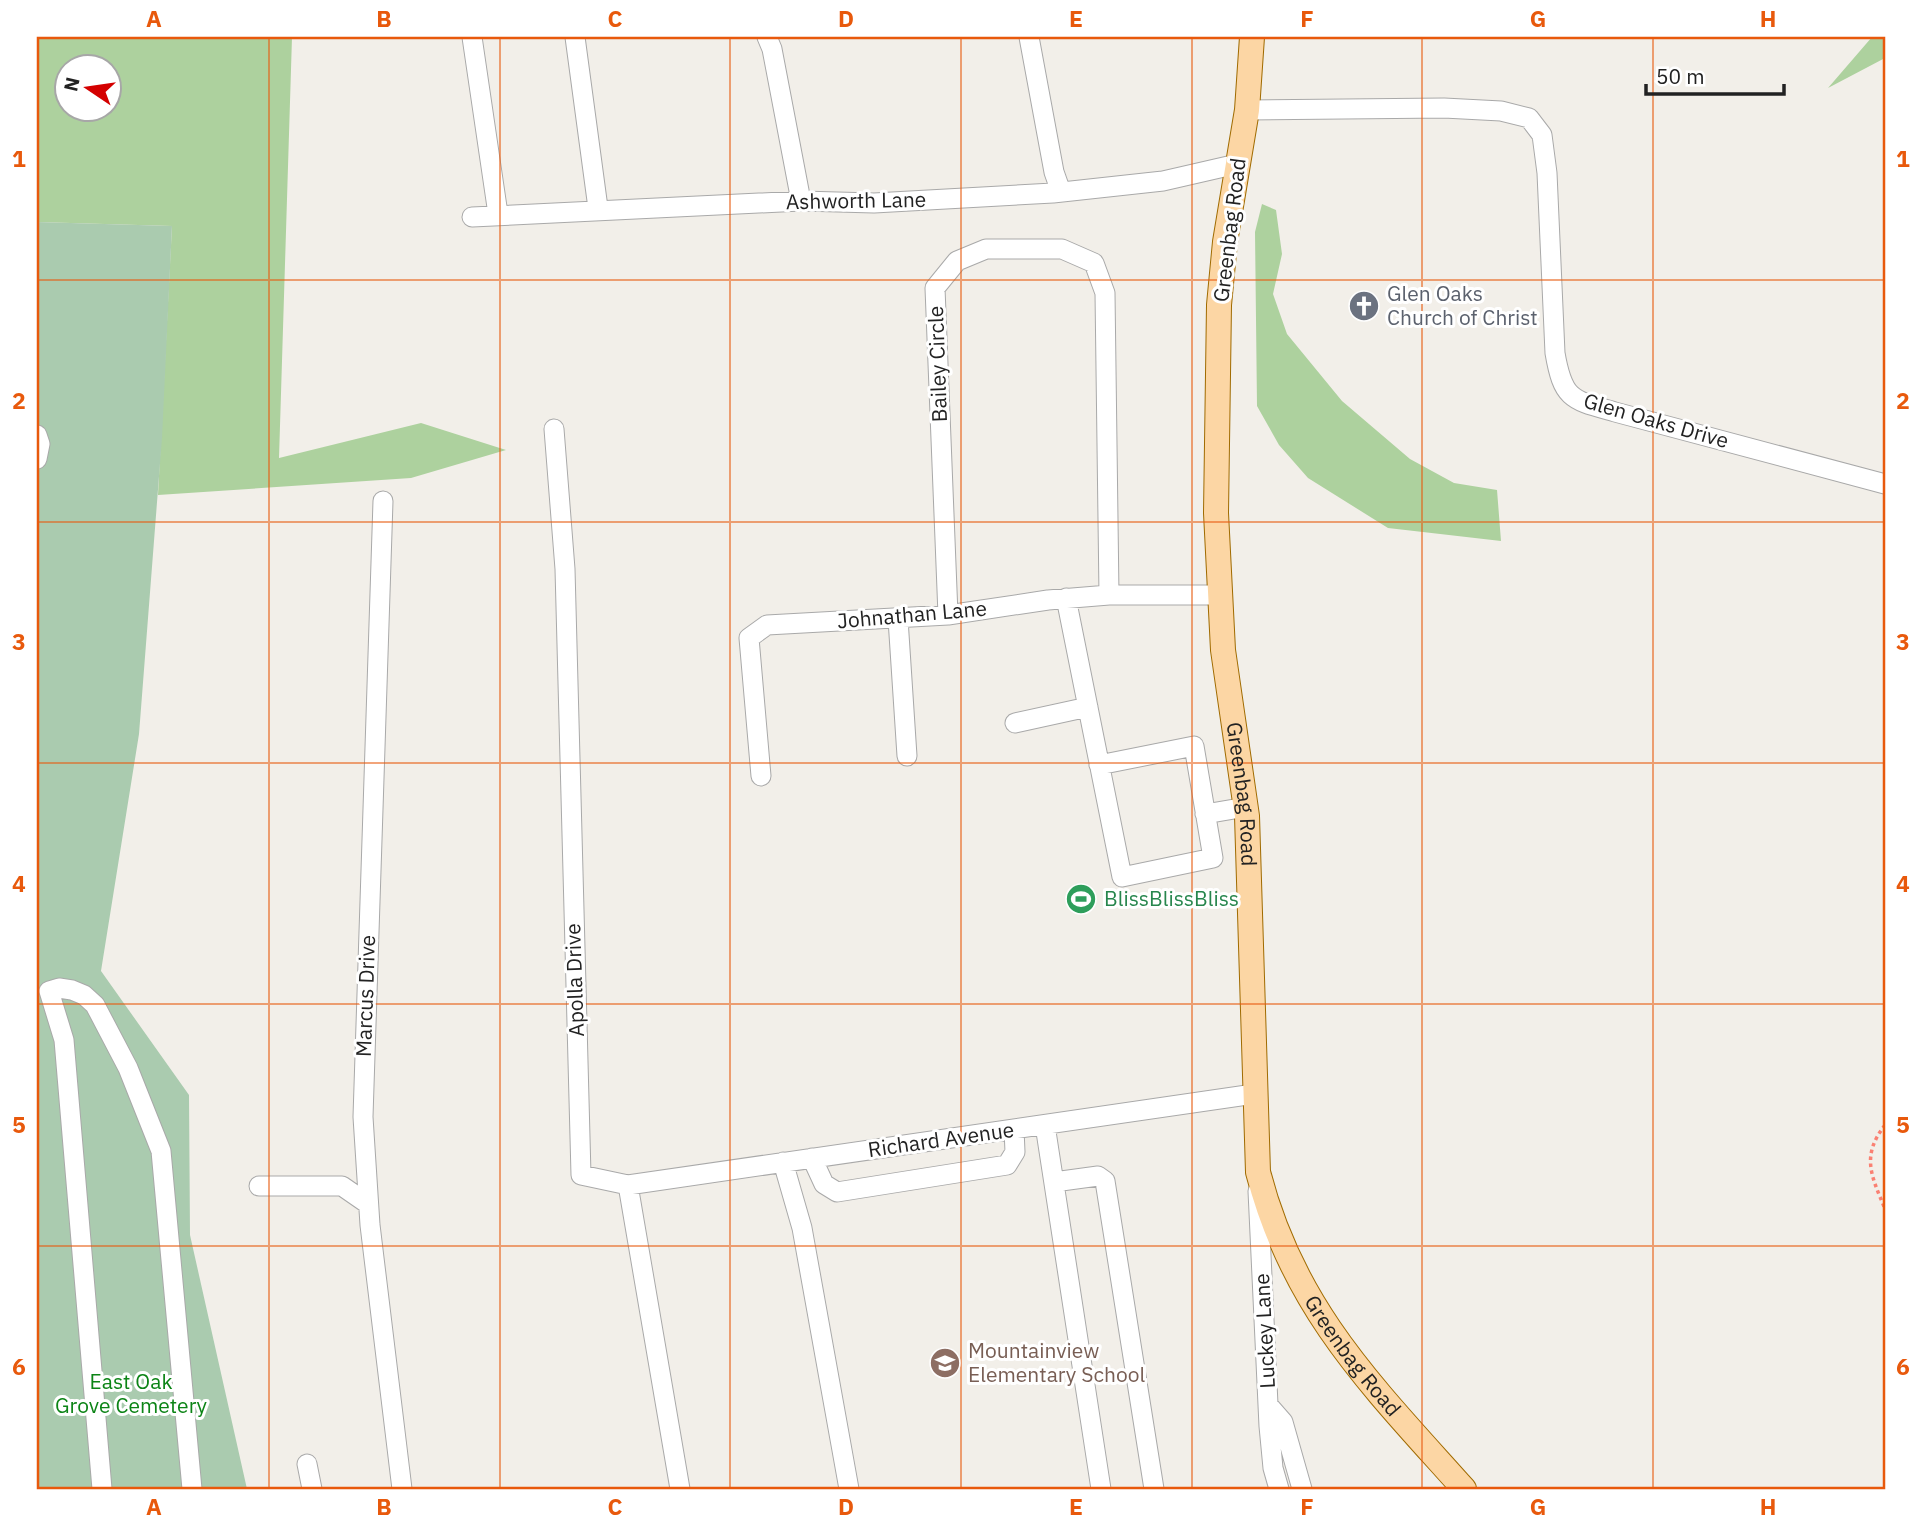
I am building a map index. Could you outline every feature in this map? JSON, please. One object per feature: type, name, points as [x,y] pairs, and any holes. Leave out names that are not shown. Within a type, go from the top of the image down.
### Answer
[{"type":"main road","name":"Greenbag Road","points":[[1252,37],[1247,110],[1225,242],[1219,305],[1216,513],[1218,596],[1245,807],[1252,914],[1254,1094],[1258,1172],[1267,1208],[1292,1270],[1327,1329],[1464,1489]]},
{"type":"street","points":[[472,37],[498,214]]},
{"type":"street","points":[[575,37],[597,208]]},
{"type":"street","points":[[767,37],[772,48],[801,201]]},
{"type":"street","points":[[1029,37],[1054,172],[1061,192]]},
{"type":"street","name":"Glen Oaks Drive","points":[[1247,110],[1444,108],[1501,111],[1529,118],[1542,135],[1547,173],[1555,354],[1560,382],[1567,392],[1582,403],[1885,484]]},
{"type":"street","name":"Ashworth Lane","points":[[471,217],[597,208],[695,208],[801,201],[874,203],[1061,192],[1163,181],[1237,164]]},
{"type":"street","name":"Bailey Circle","points":[[948,615],[935,288],[957,261],[986,248],[1062,249],[1094,263],[1105,293],[1110,595]]},
{"type":"street","name":"Apolla Drive","points":[[554,429],[565,569],[581,1175],[628,1185]]},
{"type":"street","points":[[37,435],[40,444],[37,459]]},
{"type":"street","name":"Marcus Drive","points":[[383,501],[363,1103],[368,1204],[402,1489]]},
{"type":"street","name":"Johnathan Lane","points":[[761,776],[749,638],[767,625],[948,615],[1066,598],[1110,595],[1218,596]]},
{"type":"street","points":[[1066,598],[1099,765],[1122,877],[1213,858],[1194,746],[1099,765]]},
{"type":"street","points":[[898,619],[908,756]]},
{"type":"street","points":[[1015,723],[1088,707]]},
{"type":"street","points":[[1205,814],[1245,807]]},
{"type":"street","points":[[102,1489],[64,1040],[43,993],[59,988],[85,995],[95,1004],[128,1068],[161,1151],[192,1489]]},
{"type":"street","name":"Richard Avenue","points":[[628,1185],[1254,1094]]},
{"type":"street","points":[[1045,1125],[1101,1489]]},
{"type":"street","points":[[812,1158],[824,1184],[837,1192],[1007,1165],[1015,1152],[1014,1129]]},
{"type":"street","points":[[783,1162],[802,1228],[849,1489]]},
{"type":"street","name":"Luckey Lane","points":[[1258,1172],[1273,1468],[1279,1489]]},
{"type":"street","points":[[1054,1182],[1098,1176],[1105,1181],[1154,1489]]},
{"type":"street","points":[[628,1185],[680,1489]]},
{"type":"street","points":[[259,1186],[342,1186],[368,1204]]},
{"type":"street","points":[[1269,1406],[1283,1422],[1302,1489]]},
{"type":"street","points":[[307,1464],[313,1489]]},
{"type":"path","points":[[1885,1125],[1874,1139],[1869,1154],[1870,1168],[1885,1209]]},
{"type":"green space","points":[[37,37],[292,37],[279,458],[421,423],[506,450],[411,478],[158,495],[172,226],[37,222]]},
{"type":"green space","points":[[1872,37],[1885,37],[1885,58],[1828,88]]},
{"type":"green space","points":[[1262,204],[1276,210],[1282,254],[1273,294],[1287,334],[1342,401],[1410,459],[1454,483],[1497,490],[1501,541],[1388,528],[1308,478],[1279,445],[1257,406],[1255,232]]},
{"type":"green space","name":"East Oak Grove Cemetery","points":[[37,222],[172,226],[162,438],[139,734],[101,971],[189,1095],[190,1235],[247,1489],[37,1489]]},
{"type":"place","name":"Glen Oaks Church of Christ","points":[[1364,306]]},
{"type":"place","name":"BlissBlissBliss","points":[[1081,899]]},
{"type":"place","name":"Mountainview Elementary School","points":[[945,1363]]}]
